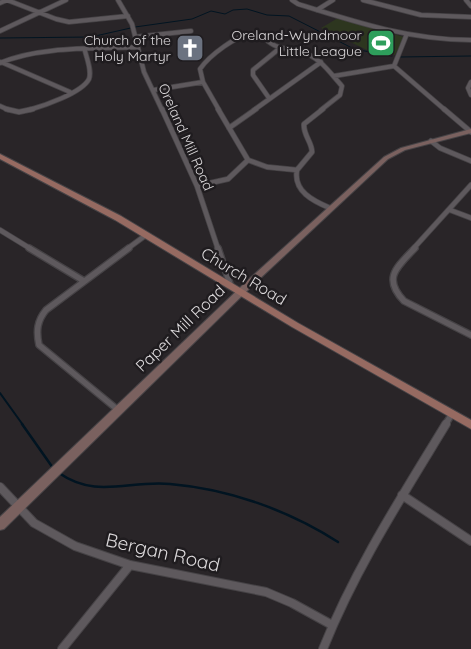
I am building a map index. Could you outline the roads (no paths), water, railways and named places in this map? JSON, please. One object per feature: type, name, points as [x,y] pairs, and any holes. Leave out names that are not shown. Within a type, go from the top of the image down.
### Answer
[{"type":"main road","name":"Church Road","points":[[0,156],[146,234],[303,329],[471,425]]},
{"type":"main road","name":"Paper Mill Road","points":[[0,525],[56,470]]},
{"type":"street","points":[[0,3],[7,0],[39,13],[69,22],[128,16]]},
{"type":"street","points":[[0,30],[66,0]]},
{"type":"street","name":"Oreland Mill Road","points":[[118,0],[133,28],[144,72],[197,186],[230,284]]},
{"type":"street","points":[[292,0],[317,10],[406,36],[436,40],[471,40]]},
{"type":"street","points":[[317,10],[333,0]]},
{"type":"street","points":[[363,0],[421,16],[471,17]]},
{"type":"street","points":[[466,0],[471,6]]},
{"type":"street","points":[[135,36],[190,31]]},
{"type":"street","points":[[297,170],[267,167],[248,160],[203,82],[200,69],[207,59],[241,36],[254,34],[261,36],[271,45],[315,56],[342,86],[342,92],[304,124],[303,130],[311,142],[312,150],[297,170],[297,179],[301,190],[315,202],[330,208]]},
{"type":"street","points":[[394,66],[406,36]]},
{"type":"street","points":[[1,63],[14,57],[33,53],[138,48]]},
{"type":"street","points":[[269,98],[253,75],[253,70],[280,48]]},
{"type":"street","points":[[0,106],[10,111],[18,112],[40,107],[87,82],[90,77],[85,51]]},
{"type":"street","points":[[228,128],[321,62]]},
{"type":"street","points":[[1,63],[70,92]]},
{"type":"street","points":[[334,76],[394,66]]},
{"type":"street","points":[[394,66],[471,132]]},
{"type":"street","points":[[154,90],[203,82]]},
{"type":"street","points":[[471,82],[468,88],[471,95]]},
{"type":"street","name":"Paper Mill Road","points":[[56,470],[241,291],[386,158],[399,150],[471,132]]},
{"type":"street","points":[[431,141],[440,148],[471,161]]},
{"type":"street","points":[[197,186],[228,179],[248,160]]},
{"type":"street","points":[[471,185],[399,265],[393,274],[392,286],[398,295],[413,306],[471,335]]},
{"type":"street","points":[[450,210],[471,218]]},
{"type":"street","points":[[0,230],[84,281]]},
{"type":"street","points":[[118,410],[39,346],[36,334],[40,317],[46,310],[146,234]]},
{"type":"street","points":[[323,649],[332,625],[378,535],[452,414]]},
{"type":"street","name":"Bergan Road","points":[[0,487],[34,523],[48,532],[96,554],[130,565],[251,588],[281,598],[332,625]]},
{"type":"street","points":[[402,495],[471,541]]},
{"type":"street","points":[[62,649],[130,565]]},
{"type":"waterway","points":[[0,38],[91,37],[135,27],[192,19],[211,11],[225,14],[233,10],[247,9],[267,15],[289,16],[354,49],[392,56]]},
{"type":"waterway","points":[[400,57],[471,56]]},
{"type":"waterway","points":[[0,393],[23,425]]},
{"type":"waterway","points":[[22,424],[53,468]]},
{"type":"waterway","points":[[59,473],[73,481],[100,487],[155,483],[192,487],[236,496],[299,520],[338,542]]},
{"type":"place","name":"Oreland-Wyndmoor Little League","points":[[381,43]]},
{"type":"place","name":"Church of the Holy Martyr","points":[[190,48]]}]
